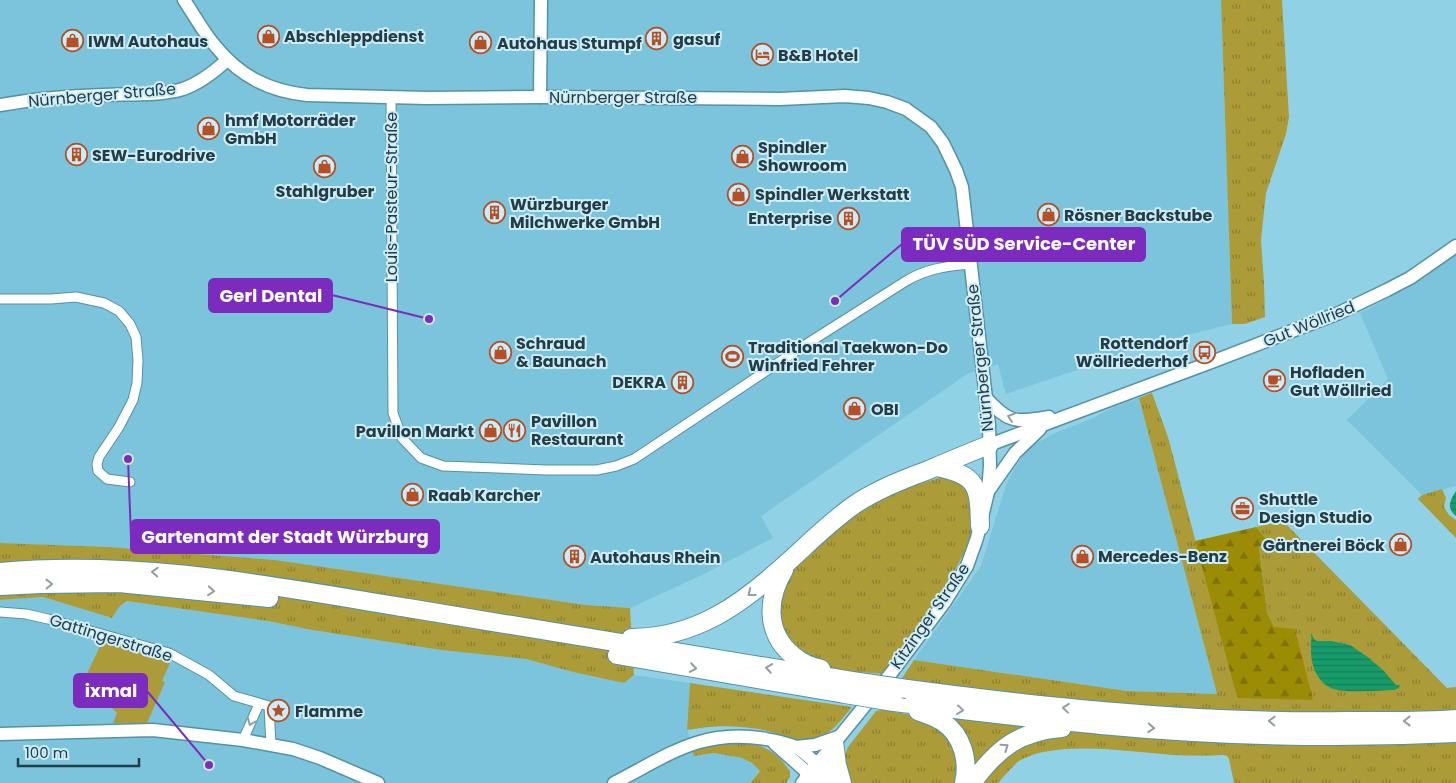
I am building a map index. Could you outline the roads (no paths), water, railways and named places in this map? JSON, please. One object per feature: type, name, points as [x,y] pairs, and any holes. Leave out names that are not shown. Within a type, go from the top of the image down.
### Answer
[{"type":"highway","points":[[593,639],[640,638],[677,632],[701,624],[730,609],[788,562],[831,522],[855,504],[882,488],[989,445]]},
{"type":"highway","points":[[936,466],[966,476],[974,484],[979,494],[980,526]]},
{"type":"highway","points":[[788,562],[773,594],[772,622],[776,633],[781,643],[799,660],[848,687]]},
{"type":"highway","points":[[0,572],[102,569],[174,573],[315,593],[593,639],[848,687],[894,702],[943,722],[954,732],[960,741],[966,759],[964,783]]},
{"type":"highway","points":[[0,586],[119,583],[254,595],[495,634],[848,687],[907,689],[1026,704],[1209,719],[1287,721],[1419,721],[1456,719]]},
{"type":"highway","points":[[894,702],[1103,725],[1213,732],[1379,736],[1456,733]]},
{"type":"highway","points":[[972,783],[985,765],[999,751],[1016,740],[1054,728],[1103,725]]},
{"type":"highway","points":[[836,740],[837,765],[842,783]]},
{"type":"highway","points":[[811,776],[837,783]]},
{"type":"street","points":[[184,0],[215,47],[227,60]]},
{"type":"street","points":[[540,96],[541,0]]},
{"type":"street","name":"Nürnberger Straße","points":[[0,105],[45,98],[142,94],[177,90],[211,75],[227,60],[257,82],[280,91],[307,96],[780,99],[845,96],[886,102],[906,110],[930,128],[943,143],[962,186],[986,398],[989,445]]},
{"type":"street","name":"Louis-Pasteur-Straße","points":[[391,98],[393,413],[402,438],[421,458],[444,466],[597,470],[616,466],[634,459],[805,345],[916,275],[932,269],[970,264]]},
{"type":"street","name":"Gut Wöllried","points":[[1076,412],[1348,309],[1410,278],[1456,246]]},
{"type":"street","points":[[0,299],[76,297],[104,303],[119,311],[130,324],[136,337],[138,360],[137,383],[133,400],[99,457],[97,464],[98,471],[107,479],[130,482]]},
{"type":"street","points":[[986,398],[1006,417],[1017,420],[1029,420],[1076,412]]},
{"type":"street","points":[[989,445],[1076,412]]},
{"type":"street","points":[[988,492],[1015,453],[1047,423]]},
{"type":"street","name":"Kitzinger Straße","points":[[811,776],[836,740],[892,672],[944,603],[967,566],[974,551],[988,492],[989,445]]},
{"type":"street","name":"Gattingerstraße","points":[[0,612],[26,614],[48,619],[169,653],[209,675],[234,696],[269,706],[271,745]]},
{"type":"street","points":[[243,740],[259,704]]},
{"type":"street","points":[[0,734],[153,730],[243,740],[293,749],[320,758],[378,783]]},
{"type":"street","points":[[614,783],[678,749],[707,739],[732,736],[755,737],[796,747],[836,740]]},
{"type":"street","points":[[770,740],[785,751],[811,776]]},
{"type":"street","points":[[796,747],[811,776]]},
{"type":"place","name":"Abschleppdienst","points":[[268,36]]},
{"type":"place","name":"gasuf","points":[[657,39]]},
{"type":"place","name":"IWM Autohaus","points":[[72,41]]},
{"type":"place","name":"Autohaus Stumpf","points":[[481,43]]},
{"type":"place","name":"B&B Hotel","points":[[762,55]]},
{"type":"place","name":"hmf Motorräder GmbH","points":[[209,129]]},
{"type":"place","name":"SEW-Eurodrive","points":[[76,155]]},
{"type":"place","name":"Spindler Showroom","points":[[742,156]]},
{"type":"place","name":"Stahlgruber","points":[[325,167]]},
{"type":"place","name":"Spindler Werkstatt","points":[[739,194]]},
{"type":"place","name":"Würzburger Milchwerke GmbH","points":[[494,213]]},
{"type":"place","name":"Rösner Backstube","points":[[1048,215]]},
{"type":"place","name":"Enterprise","points":[[848,218]]},
{"type":"place","name":"TÜV SÜD Service-Center","points":[[835,301]]},
{"type":"place","name":"Gerl Dental","points":[[429,319]]},
{"type":"place","name":"Schraud & Baunach","points":[[500,352]]},
{"type":"place","name":"Rottendorf Wöllriederhof","points":[[1204,352]]},
{"type":"place","name":"Traditional Taekwon-Do Winfried Fehrer","points":[[732,356]]},
{"type":"place","name":"Hofladen Gut Wöllried","points":[[1274,381]]},
{"type":"place","name":"DEKRA","points":[[682,382]]},
{"type":"place","name":"OBI","points":[[855,409]]},
{"type":"place","name":"Pavillon Restaurant","points":[[515,430]]},
{"type":"place","name":"Pavillon Markt","points":[[490,431]]},
{"type":"place","name":"Gartenamt der Stadt Würzburg","points":[[128,459]]},
{"type":"place","name":"Raab Karcher","points":[[412,495]]},
{"type":"place","name":"Shuttle Design Studio","points":[[1243,508]]},
{"type":"place","name":"Gärtnerei Böck","points":[[1401,545]]},
{"type":"place","name":"Mercedes-Benz","points":[[1082,556]]},
{"type":"place","name":"Autohaus Rhein","points":[[574,557]]},
{"type":"place","name":"Flamme","points":[[279,711]]},
{"type":"place","name":"ixmal","points":[[209,765]]}]
